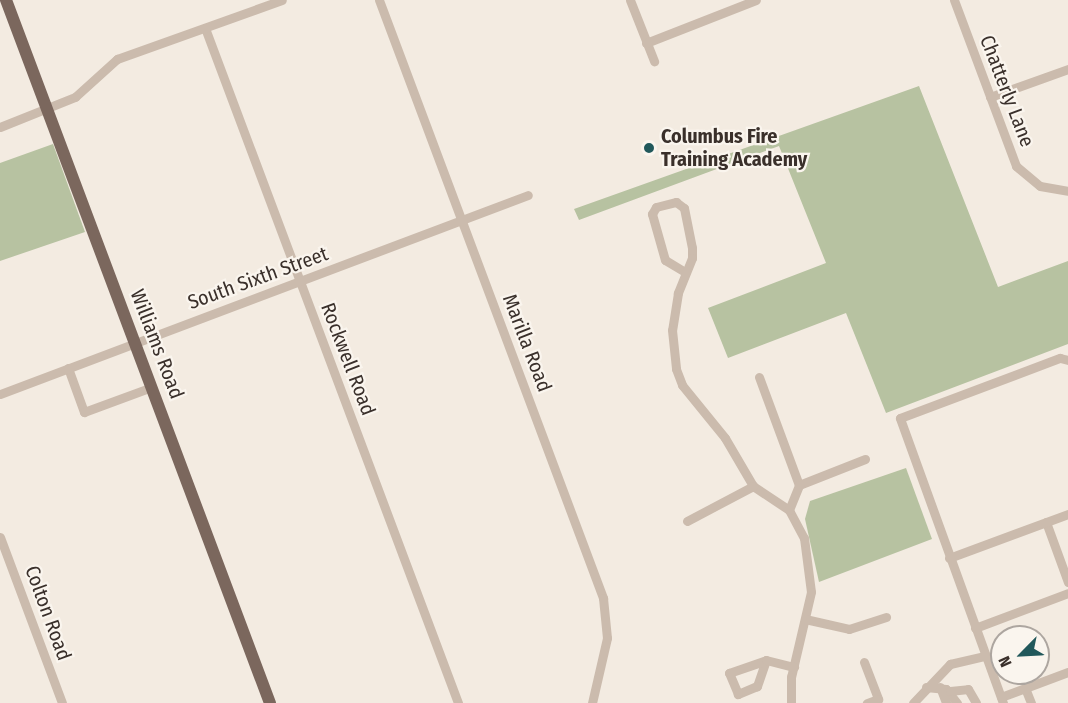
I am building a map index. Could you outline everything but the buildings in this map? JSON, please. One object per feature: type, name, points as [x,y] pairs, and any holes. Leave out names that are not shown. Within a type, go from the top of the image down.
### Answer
[{"type":"main road","name":"Williams Road","points":[[6,0],[270,703]]},
{"type":"street","points":[[0,127],[47,109],[82,92],[117,59],[282,0]]},
{"type":"street","name":"Marilla Road","points":[[379,0],[603,598],[607,638],[592,703]]},
{"type":"street","points":[[630,0],[654,61]]},
{"type":"street","points":[[646,43],[756,0]]},
{"type":"street","name":"Chatterly Lane","points":[[954,0],[1016,166],[1040,186],[1068,191]]},
{"type":"street","name":"Rockwell Road","points":[[204,28],[458,703]]},
{"type":"street","points":[[990,97],[1068,69]]},
{"type":"street","name":"South Sixth Street","points":[[0,393],[528,195]]},
{"type":"street","points":[[685,272],[665,260],[652,214],[656,207],[676,202],[684,207],[692,248],[674,312],[676,369],[691,399],[725,438],[753,486],[789,510],[804,538],[812,578],[794,667],[791,703]]},
{"type":"street","points":[[1068,360],[1060,358],[900,418],[1002,700],[1025,688],[1068,672]]},
{"type":"street","points":[[68,368],[84,412],[152,387]]},
{"type":"street","points":[[759,377],[799,484],[789,510]]},
{"type":"street","points":[[799,484],[865,459]]},
{"type":"street","points":[[687,521],[753,486]]},
{"type":"street","points":[[949,558],[1068,514]]},
{"type":"street","points":[[1046,522],[1068,582]]},
{"type":"street","name":"Colton Road","points":[[0,537],[62,703]]},
{"type":"street","points":[[975,628],[1068,594]]},
{"type":"street","points":[[805,619],[849,629],[886,617]]},
{"type":"street","points":[[913,703],[950,664],[986,656]]},
{"type":"street","points":[[766,660],[794,667]]},
{"type":"street","points":[[864,662],[878,699],[867,703]]},
{"type":"street","points":[[926,687],[940,687],[950,691],[968,689],[976,703]]},
{"type":"street","points":[[940,687],[946,703]]},
{"type":"street","points":[[1025,688],[1031,703]]},
{"type":"street","points":[[950,691],[957,703]]},
{"type":"green space","points":[[919,86],[998,287],[1068,261],[1068,344],[886,413],[846,313],[728,358],[708,308],[826,263],[779,146],[579,220],[574,209]]},
{"type":"green space","points":[[53,144],[85,232],[0,261],[0,163]]},
{"type":"green space","points":[[906,468],[932,539],[819,582],[805,519],[810,501]]},
{"type":"place","name":"Columbus Fire Training Academy","points":[[649,148]]}]
